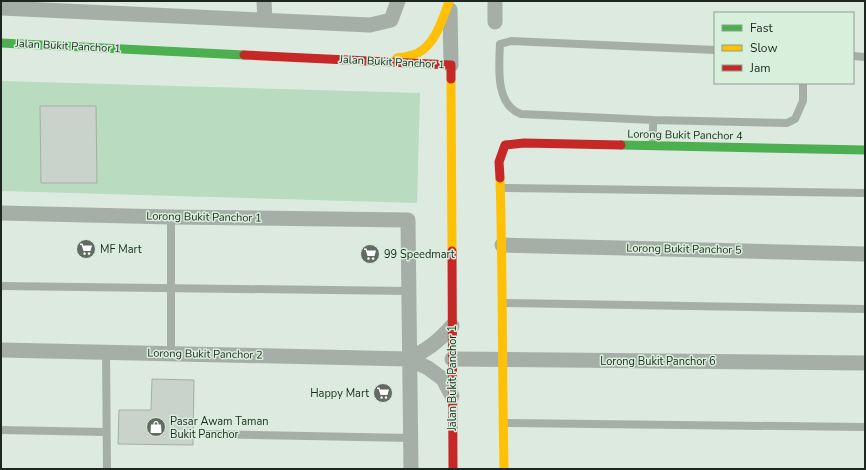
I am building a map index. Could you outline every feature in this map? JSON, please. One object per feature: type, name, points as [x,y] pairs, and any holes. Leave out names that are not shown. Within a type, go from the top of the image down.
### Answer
[{"type":"street","points":[[264,1],[265,20]]},
{"type":"street","points":[[1,8],[35,5],[265,20],[370,25],[391,20],[398,1]]},
{"type":"street","points":[[495,1],[495,22]]},
{"type":"street","points":[[384,62],[418,54],[425,48],[434,37],[449,2]]},
{"type":"street","points":[[449,2],[451,65]]},
{"type":"street","name":"Jalan Bukit Panchor 1","points":[[1,43],[451,65],[453,469]]},
{"type":"street","name":"Lorong Bukit Panchor 4","points":[[500,188],[499,162],[505,145],[524,143],[865,150]]},
{"type":"street","points":[[500,188],[502,244],[504,469]]},
{"type":"street","name":"Lorong Bukit Panchor 1","points":[[1,213],[408,220],[408,291]]},
{"type":"street","name":"Lorong Bukit Panchor 5","points":[[502,244],[865,254]]},
{"type":"street","points":[[408,291],[411,469]]},
{"type":"street","points":[[410,358],[425,351],[438,341],[452,326]]},
{"type":"street","name":"Lorong Bukit Panchor 2","points":[[1,350],[410,358]]},
{"type":"street","points":[[410,358],[428,368],[443,379],[452,396]]},
{"type":"street","name":"Lorong Bukit Panchor 6","points":[[452,359],[865,363]]},
{"type":"lane","points":[[714,50],[511,41],[500,44],[499,75],[506,102],[514,112],[521,114],[653,120],[787,123],[795,119],[803,101],[803,84]]},
{"type":"lane","points":[[854,56],[865,57]]},
{"type":"lane","points":[[653,120],[653,146]]},
{"type":"lane","points":[[500,188],[865,193]]},
{"type":"lane","points":[[171,217],[172,353]]},
{"type":"lane","points":[[1,286],[408,291]]},
{"type":"lane","points":[[502,303],[865,309]]},
{"type":"lane","points":[[106,352],[107,469]]},
{"type":"lane","points":[[503,423],[865,427]]},
{"type":"lane","points":[[1,430],[106,432]]},
{"type":"lane","points":[[207,434],[411,438]]},
{"type":"green space","points":[[1,81],[420,93],[417,203],[1,191]]},
{"type":"building","points":[[40,106],[96,106],[97,183],[41,183]]},
{"type":"building","name":"Pasar Awam Taman Bukit Panchor","points":[[152,379],[194,380],[193,445],[118,444],[119,410],[151,410]]},
{"type":"traffic: fast","points":[[1,43],[244,55]]},
{"type":"traffic: fast","points":[[621,145],[865,150]]},
{"type":"traffic: slow","points":[[397,58],[411,56],[424,49],[438,30],[449,2]]},
{"type":"traffic: slow","points":[[451,79],[452,251]]},
{"type":"traffic: slow","points":[[500,178],[504,469]]},
{"type":"traffic: jam","points":[[244,55],[451,65],[451,79]]},
{"type":"traffic: jam","points":[[500,178],[499,162],[505,145],[524,143],[621,145]]},
{"type":"traffic: jam","points":[[452,251],[453,469]]},
{"type":"place","name":"MF Mart","points":[[86,249]]},
{"type":"place","name":"99 Speedmart","points":[[370,254]]},
{"type":"place","name":"Happy Mart","points":[[383,393]]},
{"type":"place","name":"Pasar Awam Taman Bukit Panchor","points":[[156,427]]}]
